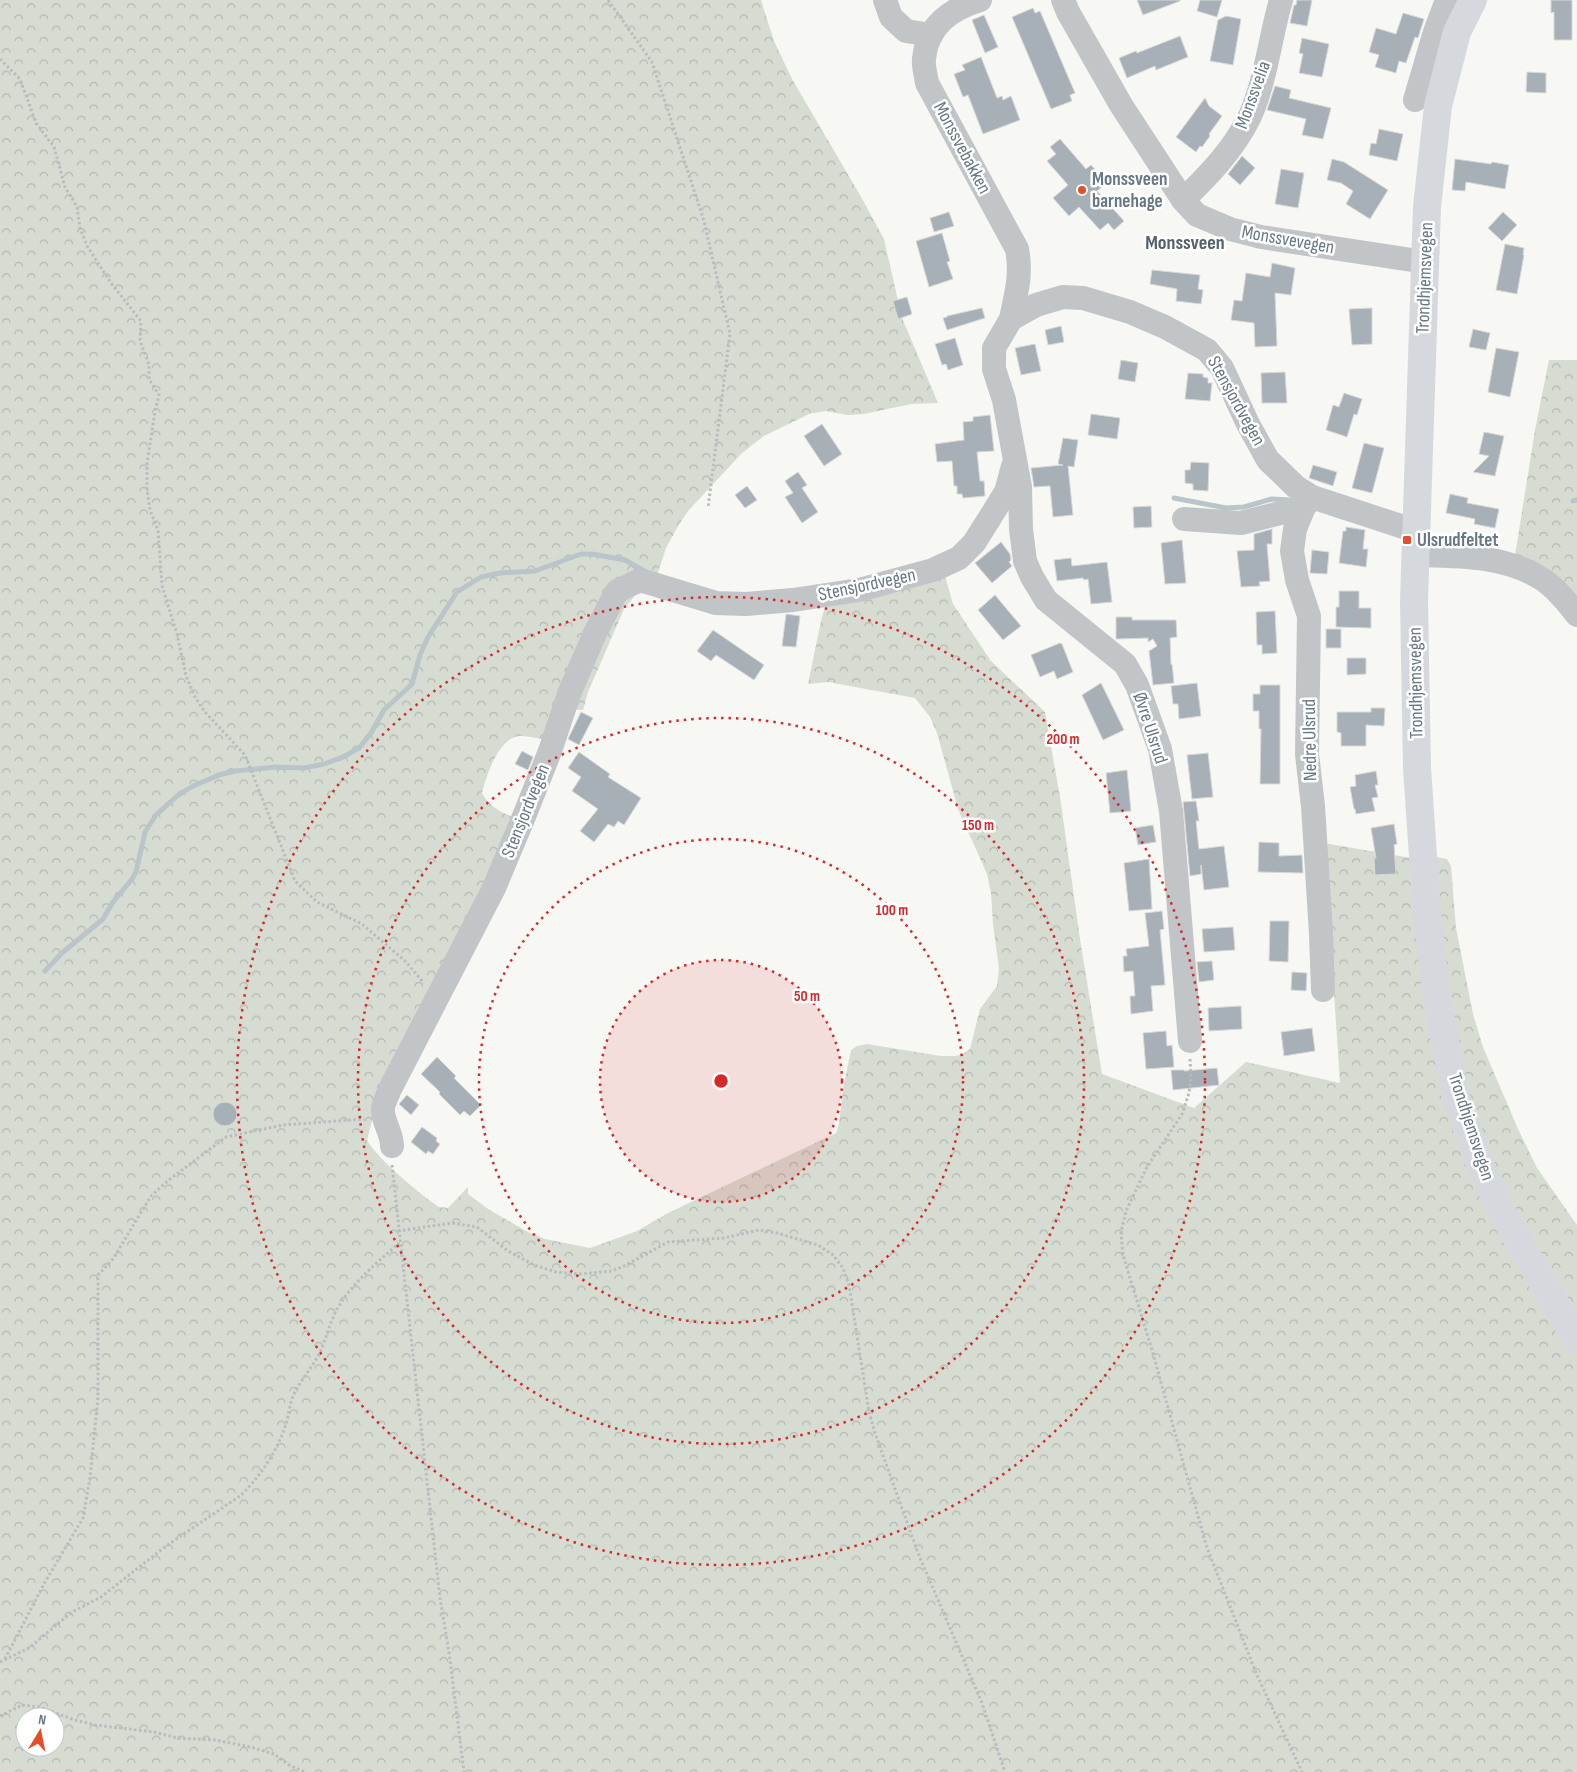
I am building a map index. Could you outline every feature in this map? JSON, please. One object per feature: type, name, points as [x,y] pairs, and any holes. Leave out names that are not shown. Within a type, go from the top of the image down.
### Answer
[{"type":"main road","name":"Trondhjemsvegen","points":[[1473,0],[1457,32],[1438,106],[1427,208],[1416,543],[1417,768],[1427,915],[1437,1000],[1456,1098],[1480,1164],[1500,1209],[1577,1341]]},
{"type":"street","points":[[885,0],[891,16],[906,31],[930,35]]},
{"type":"street","name":"Monssvebakken","points":[[980,0],[963,6],[943,18],[930,35],[924,59],[927,83],[1017,249],[1020,265],[1011,320]]},
{"type":"street","name":"Monssvevegen","points":[[1063,0],[1120,106],[1183,200],[1197,215],[1230,229],[1261,237],[1425,262]]},
{"type":"street","name":"Monssvelia","points":[[1183,200],[1210,174],[1232,146],[1250,115],[1261,82],[1274,22],[1281,0]]},
{"type":"street","points":[[1415,100],[1435,32],[1447,0]]},
{"type":"street","name":"Stensjordvegen","points":[[392,1146],[392,1136],[383,1109],[390,1089],[494,888],[543,769],[569,694],[595,632],[617,591],[640,580],[716,603],[776,602],[859,590],[933,570],[959,558],[974,543],[1006,492],[1014,460],[1004,400],[994,369],[994,348],[1011,320],[1036,305],[1063,297],[1084,298],[1130,312],[1165,327],[1207,350],[1222,368],[1248,424],[1268,460],[1296,487],[1308,502],[1416,543],[1516,567],[1544,580],[1564,598],[1577,615]]},
{"type":"street","name":"Øvre Ulsrud","points":[[1014,460],[1020,488],[1021,529],[1025,561],[1034,583],[1046,600],[1125,664],[1137,685],[1159,743],[1170,811],[1190,1041]]},
{"type":"street","points":[[1184,519],[1241,523],[1308,502]]},
{"type":"street","name":"Nedre Ulsrud","points":[[1308,502],[1295,529],[1292,551],[1297,580],[1310,616],[1307,754],[1313,806],[1323,990]]},
{"type":"path","points":[[608,0],[652,62],[704,221],[730,334],[708,508]]},
{"type":"path","points":[[0,59],[20,80],[36,124],[54,146],[65,187],[77,207],[80,228],[87,246],[111,283],[141,321],[140,341],[149,364],[149,379],[159,395],[147,464],[147,490],[150,510],[158,530],[162,586],[177,634],[186,676],[204,711],[245,755],[295,881],[317,902],[362,924],[405,961],[423,980],[435,1002]]},
{"type":"path","points":[[1190,1041],[1191,1076],[1186,1105],[1136,1188],[1122,1223],[1122,1244],[1206,1545],[1256,1673],[1302,1772]]},
{"type":"path","points":[[5,1659],[45,1582],[83,1518],[90,1478],[98,1397],[98,1275],[113,1259],[151,1196],[170,1179],[226,1137],[283,1125],[325,1121],[385,1119]]},
{"type":"path","points":[[392,1146],[393,1185],[440,1598],[449,1652],[464,1772]]},
{"type":"path","points":[[398,1231],[452,1223],[477,1227],[508,1251],[534,1265],[556,1272],[581,1274],[612,1271],[668,1242],[724,1238],[759,1230],[777,1233],[818,1245],[833,1255],[843,1268],[849,1284],[869,1412],[875,1434],[918,1553],[982,1703],[1004,1772]]},
{"type":"path","points":[[0,1662],[29,1648],[72,1612],[101,1597],[166,1546],[247,1490],[266,1466],[281,1438],[294,1395],[320,1351],[327,1329],[339,1306],[355,1284],[400,1242]]},
{"type":"path","points":[[0,1716],[22,1705],[40,1707],[95,1725],[154,1732],[177,1738],[216,1740],[250,1747],[274,1754],[289,1765],[305,1772]]},
{"type":"green space","points":[[0,0],[761,0],[774,41],[792,79],[884,239],[902,318],[938,403],[911,404],[864,414],[848,415],[825,411],[809,414],[764,436],[742,453],[688,511],[678,526],[666,548],[653,588],[636,594],[624,609],[588,692],[583,710],[564,709],[542,739],[518,736],[509,740],[503,746],[493,761],[482,793],[485,799],[494,807],[505,814],[523,821],[372,1121],[367,1140],[389,1166],[439,1207],[448,1208],[468,1187],[468,1194],[488,1209],[528,1232],[545,1239],[590,1248],[637,1231],[668,1213],[836,1133],[851,1050],[857,1046],[867,1044],[941,1056],[956,1056],[970,1049],[980,1009],[997,986],[999,969],[991,893],[987,874],[958,809],[937,733],[930,717],[915,698],[828,682],[808,684],[824,610],[833,597],[943,569],[953,604],[991,661],[1045,712],[1060,797],[1080,939],[1102,1074],[1194,1108],[1246,1062],[1340,1083],[1324,843],[1417,859],[1431,856],[1447,859],[1451,866],[1456,928],[1473,1014],[1483,1047],[1537,1168],[1577,1225],[1577,1772],[0,1772]]},
{"type":"green space","points":[[1549,360],[1577,360],[1577,606],[1513,568],[1535,430]]},
{"type":"building","points":[[1137,0],[1180,0],[1180,1],[1143,15]]},
{"type":"building","points":[[1200,0],[1222,0],[1217,17],[1197,11]]},
{"type":"building","points":[[1297,0],[1312,0],[1307,26],[1290,23]]},
{"type":"building","points":[[1551,0],[1572,0],[1572,40],[1554,40],[1554,12],[1551,13]]},
{"type":"building","points":[[1033,8],[1035,13],[1040,11],[1075,93],[1070,95],[1072,101],[1051,109],[1012,17]]},
{"type":"building","points":[[1403,13],[1424,19],[1418,38],[1415,37],[1406,63],[1399,61],[1396,73],[1375,67],[1379,55],[1369,52],[1376,28],[1396,34]]},
{"type":"building","points":[[984,15],[998,47],[985,53],[972,20]]},
{"type":"building","points":[[1226,16],[1241,19],[1233,65],[1210,61],[1218,20]]},
{"type":"building","points":[[1180,36],[1188,57],[1156,70],[1155,66],[1127,78],[1119,58]]},
{"type":"building","points":[[1302,38],[1329,44],[1322,77],[1299,73],[1303,54],[1299,53]]},
{"type":"building","points":[[981,57],[997,98],[1002,96],[1003,100],[1011,96],[1020,120],[983,134],[968,95],[963,97],[954,74],[965,70],[962,65]]},
{"type":"building","points":[[1527,72],[1546,73],[1546,93],[1526,92]]},
{"type":"building","points":[[1275,86],[1291,90],[1289,98],[1331,108],[1323,139],[1302,135],[1306,119],[1267,110]]},
{"type":"building","points":[[1205,98],[1209,106],[1222,116],[1209,134],[1210,136],[1196,152],[1176,137]]},
{"type":"building","points":[[1379,129],[1403,134],[1397,161],[1369,155],[1371,143],[1376,144]]},
{"type":"building","points":[[1060,139],[1086,169],[1091,165],[1107,183],[1097,191],[1124,221],[1114,230],[1108,223],[1100,230],[1079,207],[1069,216],[1053,198],[1068,185],[1047,161],[1056,154],[1050,147]]},
{"type":"building","points":[[1242,156],[1255,168],[1240,185],[1228,174]]},
{"type":"building","points":[[1332,159],[1344,162],[1388,190],[1370,219],[1346,204],[1353,191],[1341,183],[1327,180]]},
{"type":"building","points":[[1455,159],[1509,165],[1505,189],[1466,182],[1465,191],[1452,190]]},
{"type":"building","points":[[1281,169],[1304,173],[1298,208],[1275,204]]},
{"type":"building","points":[[949,212],[954,226],[934,232],[930,218]]},
{"type":"building","points":[[1503,212],[1517,225],[1502,241],[1488,228]]},
{"type":"building","points":[[942,233],[950,261],[947,262],[953,279],[929,287],[916,241]]},
{"type":"building","points":[[1505,244],[1524,248],[1517,294],[1496,290]]},
{"type":"building","points":[[1272,263],[1295,268],[1291,295],[1275,293],[1277,346],[1255,347],[1254,323],[1231,320],[1234,300],[1242,301],[1246,273],[1270,277]]},
{"type":"building","points":[[1152,270],[1200,275],[1198,289],[1203,290],[1201,304],[1176,301],[1177,289],[1150,284]]},
{"type":"building","points":[[907,297],[912,314],[898,319],[893,301]]},
{"type":"building","points":[[982,308],[985,318],[947,330],[943,318]]},
{"type":"building","points":[[1372,308],[1372,344],[1352,345],[1349,309]]},
{"type":"building","points":[[1061,326],[1064,342],[1048,345],[1045,330]]},
{"type":"building","points":[[1473,329],[1490,333],[1486,350],[1469,347]]},
{"type":"building","points":[[955,338],[963,365],[948,370],[946,364],[942,365],[935,344]]},
{"type":"building","points":[[1035,344],[1041,371],[1021,375],[1015,348]]},
{"type":"building","points":[[1496,348],[1519,352],[1510,397],[1488,392]]},
{"type":"building","points":[[1121,360],[1138,363],[1135,382],[1118,379]]},
{"type":"building","points":[[1285,372],[1287,403],[1262,403],[1261,373]]},
{"type":"building","points":[[1188,373],[1203,374],[1203,377],[1208,378],[1208,383],[1212,383],[1210,401],[1185,399]]},
{"type":"building","points":[[1344,393],[1362,399],[1357,415],[1354,414],[1347,437],[1326,430],[1333,405],[1339,407]]},
{"type":"building","points":[[1091,414],[1120,418],[1117,439],[1088,435]]},
{"type":"building","points":[[990,415],[994,451],[977,452],[980,481],[984,481],[985,496],[963,498],[962,494],[957,494],[957,486],[954,486],[952,461],[937,462],[935,444],[964,440],[963,422],[973,421],[973,417]]},
{"type":"building","points":[[822,424],[842,454],[824,466],[804,436]]},
{"type":"building","points":[[1484,432],[1504,436],[1495,476],[1473,472],[1489,456],[1479,454]]},
{"type":"building","points":[[1063,438],[1078,440],[1074,467],[1068,466],[1073,515],[1053,517],[1050,486],[1034,487],[1031,468],[1063,465],[1058,464]]},
{"type":"building","points":[[1364,443],[1384,448],[1372,493],[1352,488]]},
{"type":"building","points":[[1191,462],[1209,463],[1208,491],[1193,490],[1193,484],[1185,483],[1185,470],[1190,470]]},
{"type":"building","points":[[1313,465],[1337,472],[1333,486],[1309,478]]},
{"type":"building","points":[[798,472],[807,485],[802,488],[818,512],[802,523],[785,497],[793,493],[785,481]]},
{"type":"building","points":[[747,486],[757,500],[745,508],[735,495]]},
{"type":"building","points":[[1450,494],[1468,498],[1467,503],[1499,509],[1495,528],[1474,524],[1475,519],[1446,513]]},
{"type":"building","points":[[1151,506],[1152,527],[1134,528],[1133,507]]},
{"type":"building","points":[[1346,527],[1365,530],[1363,549],[1368,549],[1366,567],[1339,563],[1343,531],[1346,531]]},
{"type":"building","points":[[1272,529],[1272,544],[1267,544],[1270,581],[1259,582],[1260,586],[1241,587],[1237,551],[1254,550],[1254,534]]},
{"type":"building","points":[[1182,540],[1186,583],[1165,584],[1161,543]]},
{"type":"building","points":[[1001,542],[1010,554],[1011,560],[1009,562],[1012,566],[992,583],[975,563]]},
{"type":"building","points":[[1312,550],[1329,552],[1327,574],[1310,573]]},
{"type":"building","points":[[1071,558],[1072,566],[1107,562],[1112,602],[1091,604],[1088,579],[1057,581],[1054,560]]},
{"type":"building","points":[[1339,591],[1359,591],[1359,608],[1371,608],[1371,628],[1336,627],[1336,607],[1339,607]]},
{"type":"building","points":[[995,595],[1021,626],[1003,640],[978,610]]},
{"type":"building","points":[[1275,611],[1277,653],[1262,654],[1262,645],[1257,645],[1256,612]]},
{"type":"building","points":[[786,614],[800,616],[796,647],[782,646]]},
{"type":"building","points":[[1116,617],[1132,617],[1132,620],[1176,620],[1177,637],[1170,638],[1174,683],[1153,685],[1149,651],[1157,646],[1153,639],[1148,642],[1148,638],[1116,639]]},
{"type":"building","points":[[1326,629],[1341,629],[1341,648],[1326,648]]},
{"type":"building","points":[[713,630],[764,665],[754,680],[716,655],[711,661],[697,651]]},
{"type":"building","points":[[1060,643],[1073,672],[1057,679],[1054,671],[1040,677],[1031,655]]},
{"type":"building","points":[[1347,658],[1366,658],[1366,674],[1347,675]]},
{"type":"building","points":[[1101,683],[1124,730],[1103,740],[1082,695]]},
{"type":"building","points":[[1197,683],[1201,716],[1179,719],[1178,704],[1173,704],[1171,686]]},
{"type":"building","points":[[1260,685],[1280,685],[1280,784],[1260,784],[1261,729],[1259,729],[1259,711],[1253,711],[1253,694],[1260,694]]},
{"type":"building","points":[[1371,708],[1385,708],[1384,726],[1366,725],[1366,746],[1341,746],[1341,733],[1337,732],[1337,712],[1371,712]]},
{"type":"building","points":[[581,712],[593,718],[579,745],[568,739]]},
{"type":"building","points":[[522,751],[533,757],[528,770],[515,764]]},
{"type":"building","points":[[579,752],[610,774],[608,777],[641,798],[624,825],[618,821],[614,827],[608,824],[594,842],[580,831],[598,809],[572,791],[581,777],[568,768]]},
{"type":"building","points":[[1208,753],[1213,797],[1192,799],[1187,755]]},
{"type":"building","points":[[1127,770],[1131,811],[1110,813],[1106,773]]},
{"type":"building","points":[[1376,771],[1378,785],[1375,785],[1378,797],[1372,798],[1375,811],[1356,814],[1350,787],[1356,786],[1355,775]]},
{"type":"building","points":[[1196,801],[1199,821],[1196,821],[1199,849],[1224,846],[1229,887],[1204,890],[1201,865],[1201,874],[1190,876],[1183,802]]},
{"type":"building","points":[[1394,824],[1397,844],[1394,845],[1396,874],[1375,875],[1374,858],[1376,858],[1371,828]]},
{"type":"building","points":[[1153,825],[1156,842],[1138,845],[1135,828]]},
{"type":"building","points":[[1259,842],[1279,843],[1279,856],[1302,855],[1303,873],[1258,872]]},
{"type":"building","points":[[1149,859],[1152,909],[1129,911],[1124,863]]},
{"type":"building","points":[[1162,911],[1164,929],[1160,930],[1165,985],[1151,986],[1153,1011],[1131,1014],[1130,996],[1135,996],[1133,971],[1124,972],[1123,956],[1127,956],[1126,949],[1149,946],[1145,913]]},
{"type":"building","points":[[1270,921],[1289,921],[1288,962],[1269,961]]},
{"type":"building","points":[[1233,927],[1235,950],[1204,952],[1202,929]]},
{"type":"building","points":[[1212,961],[1214,980],[1199,982],[1197,962]]},
{"type":"building","points":[[1292,972],[1307,973],[1306,991],[1291,990]]},
{"type":"building","points":[[1241,1006],[1242,1029],[1209,1031],[1208,1008]]},
{"type":"building","points":[[1312,1028],[1315,1051],[1284,1056],[1281,1032]]},
{"type":"building","points":[[1166,1031],[1167,1046],[1172,1045],[1174,1067],[1146,1069],[1143,1033]]},
{"type":"building","points":[[437,1057],[456,1076],[454,1078],[481,1105],[470,1116],[464,1111],[460,1115],[421,1074]]},
{"type":"building","points":[[1217,1068],[1219,1085],[1173,1090],[1171,1070],[1184,1071]]},
{"type":"building","points":[[407,1095],[419,1105],[411,1115],[399,1104]]},
{"type":"building","points":[[225,1102],[233,1106],[237,1114],[233,1122],[225,1126],[217,1122],[213,1114],[217,1106]]},
{"type":"building","points":[[422,1127],[437,1138],[436,1141],[440,1144],[433,1154],[428,1151],[426,1154],[411,1142]]},
{"type":"waterway","points":[[1174,498],[1226,508],[1244,507],[1272,499],[1289,500]]},
{"type":"waterway","points":[[1573,501],[1577,500]]},
{"type":"waterway","points":[[45,971],[62,953],[103,919],[113,902],[136,872],[145,832],[156,815],[177,796],[193,786],[219,775],[235,771],[276,767],[304,768],[324,764],[343,757],[359,748],[371,733],[384,710],[412,684],[420,655],[428,637],[457,592],[481,577],[500,573],[535,571],[581,554],[625,560],[646,572]]},
{"type":"place","name":"Monssveen barnehage","points":[[1082,190]]},
{"type":"place","name":"Ulsrudfeltet","points":[[1407,540]]},
{"type":"district","name":"Monssveen","points":[[1185,243]]}]
